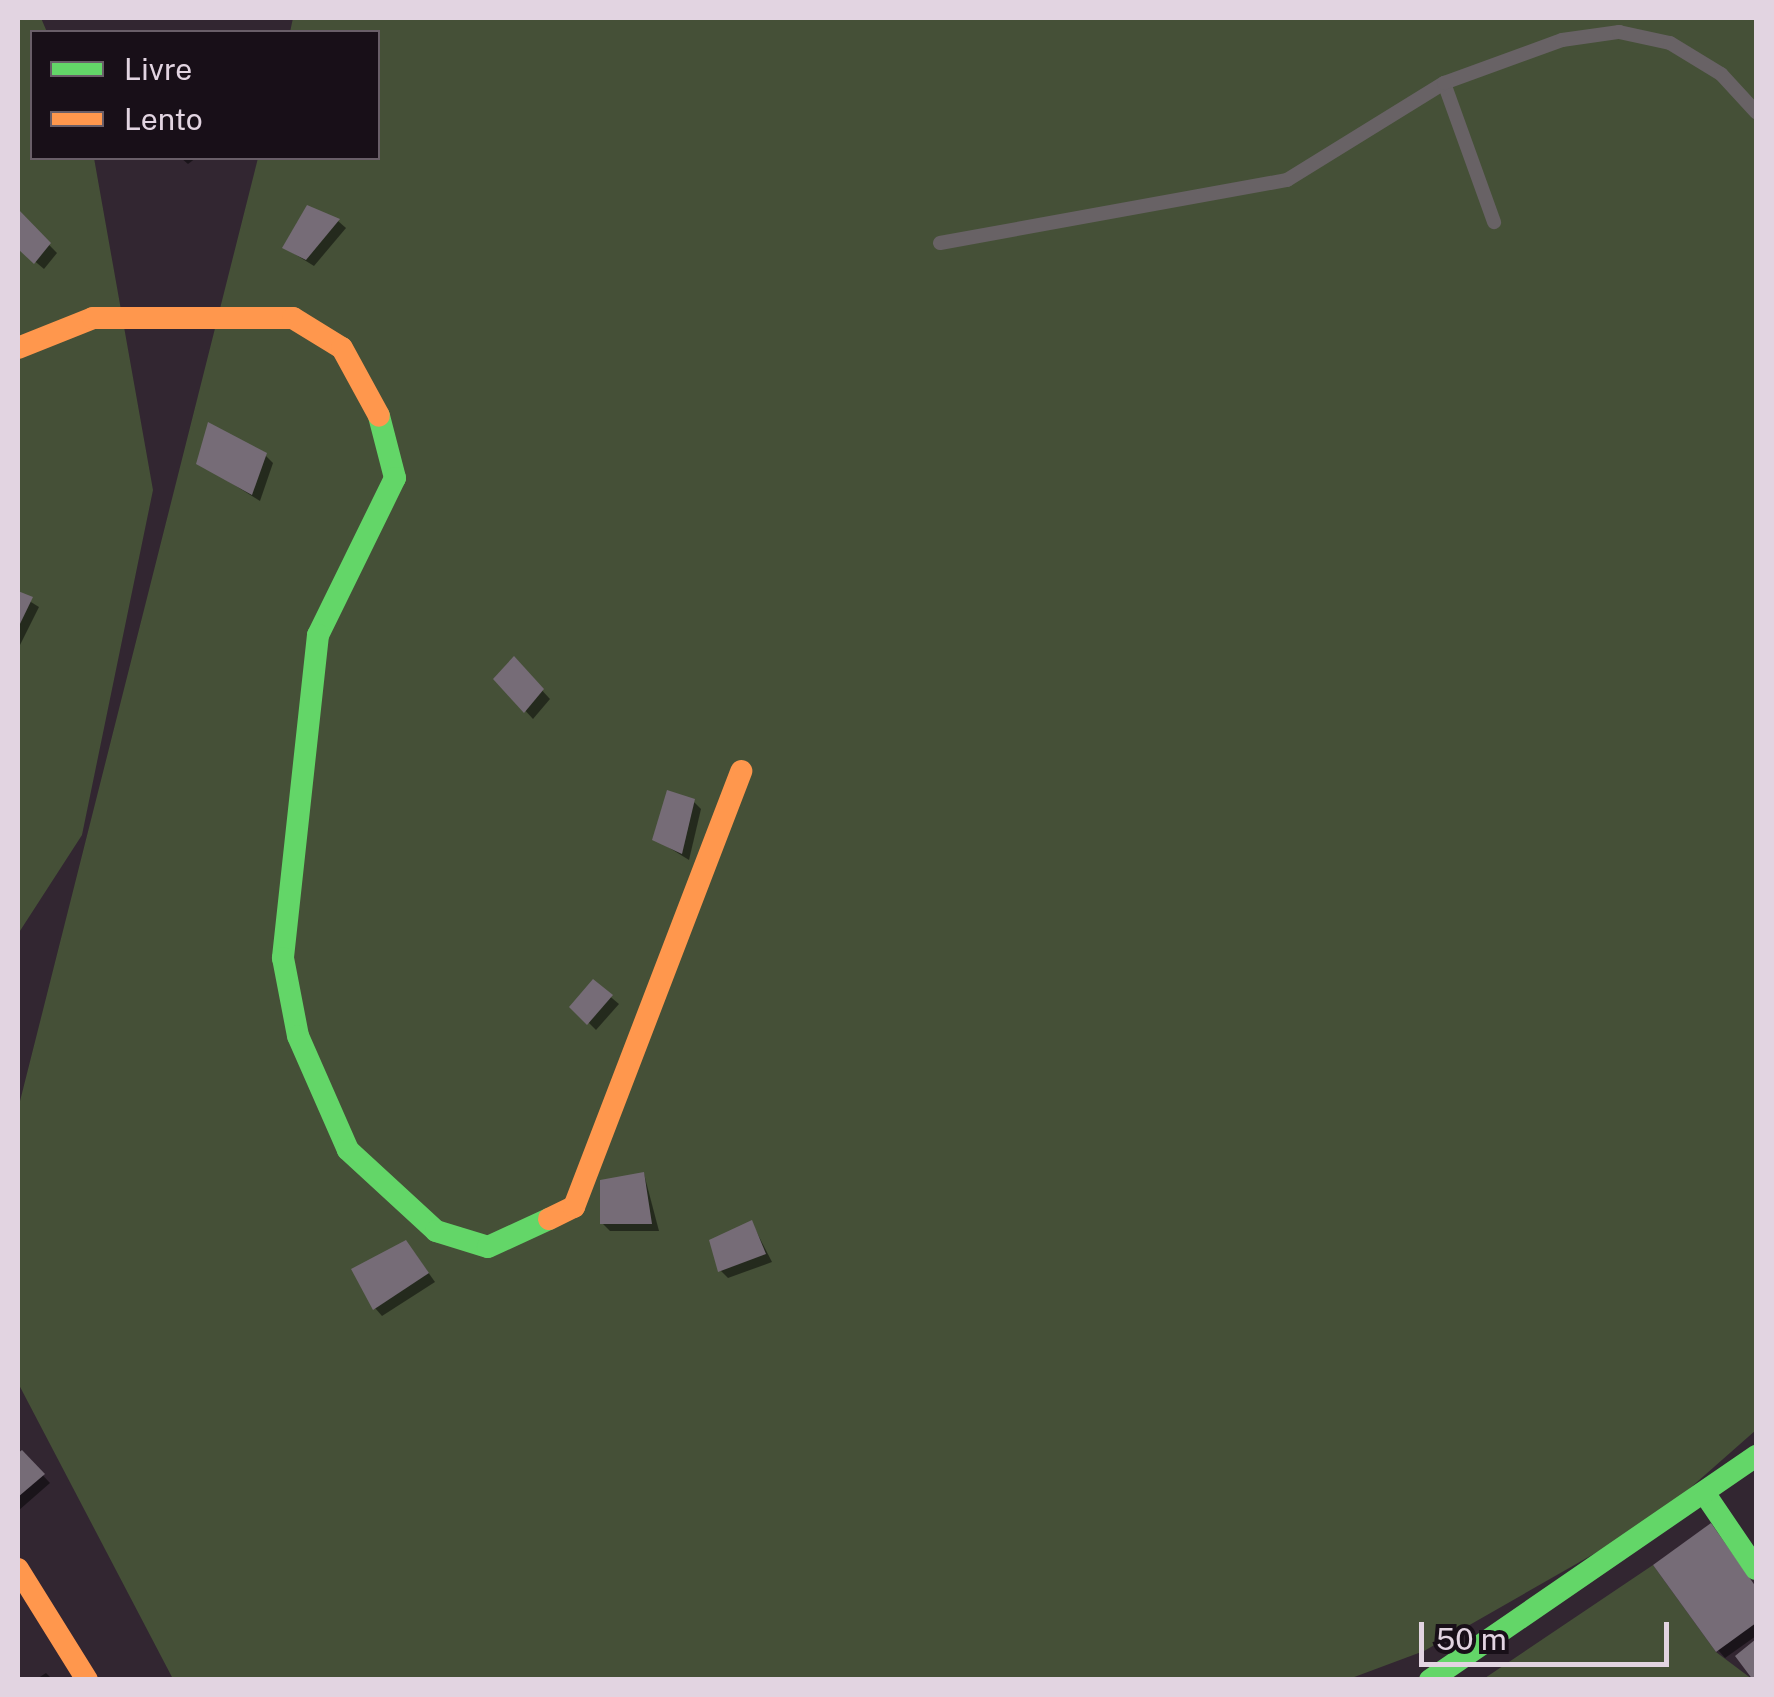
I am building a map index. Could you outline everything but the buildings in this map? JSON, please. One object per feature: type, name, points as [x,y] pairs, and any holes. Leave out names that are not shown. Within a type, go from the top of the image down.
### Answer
[{"type":"street","points":[[18,348],[93,318],[293,318],[342,348],[378,412],[395,478],[318,635],[283,958],[298,1036],[330,1118],[348,1150],[436,1231],[488,1247],[522,1237],[555,1223],[590,1182],[741,771]]},
{"type":"street","points":[[1430,1680],[1707,1496],[1756,1456]]},
{"type":"street","points":[[1707,1496],[1756,1569]]},
{"type":"street","points":[[18,1569],[87,1680]]},
{"type":"lane","points":[[940,243],[1287,180],[1444,83],[1562,40],[1619,32],[1670,44],[1721,74],[1756,112]]},
{"type":"lane","points":[[1444,83],[1494,222]]},
{"type":"green space","points":[[18,18],[41,18],[46,30],[30,30],[30,160],[94,160],[153,490],[82,835],[18,934]]},
{"type":"green space","points":[[293,18],[1756,18],[1756,1430],[1655,1519],[1424,1651],[1349,1679],[173,1679],[18,1383],[18,1109],[257,160],[380,160],[380,30],[290,30]]},
{"type":"green space","points":[[1653,1565],[1716,1652],[1752,1679],[1482,1680]]},
{"type":"traffic: fast","points":[[379,416],[395,478],[318,635],[283,958],[298,1036],[348,1150],[436,1231],[488,1247],[549,1219]]},
{"type":"traffic: fast","points":[[1430,1680],[1756,1456]]},
{"type":"traffic: fast","points":[[1707,1497],[1756,1569]]},
{"type":"traffic: slow","points":[[18,348],[93,318],[293,318],[342,348],[379,416]]},
{"type":"traffic: slow","points":[[549,1219],[574,1207],[741,771]]},
{"type":"traffic: slow","points":[[18,1569],[87,1680]]}]
